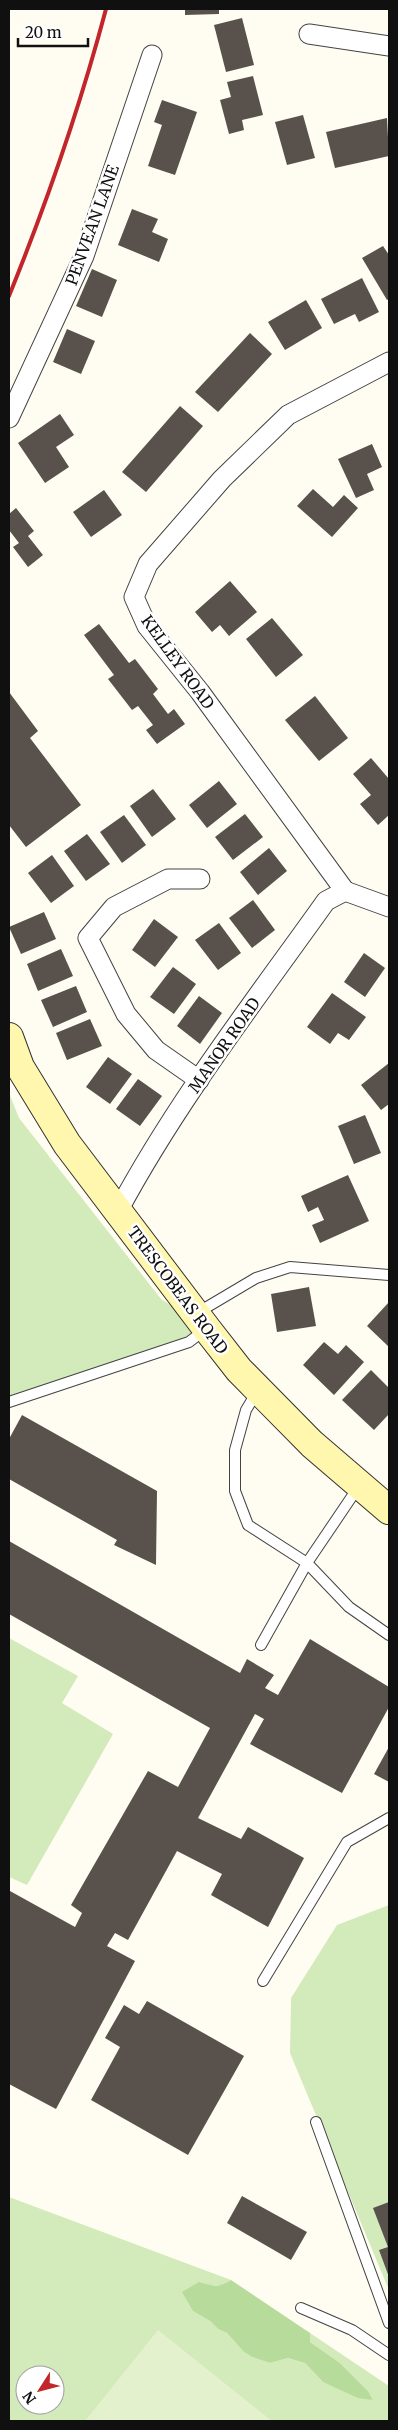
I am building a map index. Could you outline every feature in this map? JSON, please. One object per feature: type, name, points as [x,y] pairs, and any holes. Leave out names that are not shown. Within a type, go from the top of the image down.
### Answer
[{"type":"street","points":[[308,34],[389,46]]},
{"type":"street","name":"PENVEAN LANE","points":[[9,418],[84,256],[152,55]]},
{"type":"street","name":"KELLEY ROAD","points":[[344,891],[200,692],[147,626],[134,597],[148,564],[222,479],[288,415],[389,362]]},
{"type":"street","points":[[199,1080],[156,1050],[126,1014],[88,938],[114,906],[168,880],[200,879]]},
{"type":"street","points":[[344,891],[389,906]]},
{"type":"street","name":"MANOR ROAD","points":[[118,1211],[139,1171],[199,1080],[326,901],[344,891]]},
{"type":"street","name":"TRESCOBEAS ROAD","points":[[9,1037],[20,1067],[67,1144],[201,1321],[258,1389],[312,1444],[389,1510]]},
{"type":"lane","points":[[9,1402],[189,1342],[201,1321],[256,1278],[290,1267],[389,1275]]},
{"type":"lane","points":[[258,1389],[246,1410],[235,1450],[235,1490],[248,1525],[307,1563],[349,1606],[389,1635]]},
{"type":"lane","points":[[261,1645],[307,1563],[360,1485]]},
{"type":"lane","points":[[263,1981],[347,1842],[389,1818]]},
{"type":"lane","points":[[316,2122],[389,2323]]},
{"type":"lane","points":[[301,2308],[352,2330],[389,2355]]},
{"type":"green space","points":[[9,1093],[19,1118],[161,1299],[207,1329],[9,1401]]},
{"type":"green space","points":[[9,1638],[78,1676],[62,1703],[113,1734],[27,1885],[9,1877]]},
{"type":"green space","points":[[389,1905],[389,2290],[290,2053],[291,1998],[337,1925]]},
{"type":"green space","points":[[9,2197],[231,2280],[224,2285],[208,2285],[193,2311],[210,2321],[218,2329],[227,2333],[244,2352],[252,2357],[270,2363],[288,2358],[305,2363],[323,2382],[373,2400],[368,2391],[340,2363],[310,2342],[310,2333],[389,2386],[389,2421],[9,2421]]},
{"type":"green space","points":[[231,2280],[310,2333],[310,2342],[340,2363],[368,2391],[373,2400],[358,2398],[323,2382],[305,2363],[288,2358],[270,2363],[252,2357],[244,2352],[227,2333],[218,2329],[210,2321],[193,2311],[182,2292],[199,2282],[216,2286]]},
{"type":"green space","points":[[158,2330],[272,2421],[85,2421]]},
{"type":"building","points":[[185,9],[219,9],[219,14],[185,15]]},
{"type":"building","points":[[242,18],[254,65],[226,72],[214,25]]},
{"type":"building","points":[[253,76],[263,115],[242,120],[244,130],[229,134],[220,100],[231,97],[227,82]]},
{"type":"building","points":[[162,100],[197,112],[175,175],[148,166],[162,125],[154,122]]},
{"type":"building","points":[[303,115],[315,158],[287,165],[275,122]]},
{"type":"building","points":[[387,118],[389,156],[335,168],[326,132]]},
{"type":"building","points":[[132,209],[158,219],[152,232],[168,239],[159,262],[118,245]]},
{"type":"building","points":[[383,246],[389,255],[389,299],[387,300],[362,258]]},
{"type":"building","points":[[92,269],[117,280],[102,317],[76,306]]},
{"type":"building","points":[[362,278],[379,312],[359,322],[355,314],[334,324],[321,299]]},
{"type":"building","points":[[306,300],[322,328],[285,350],[268,322]]},
{"type":"building","points":[[67,329],[95,341],[81,374],[53,362]]},
{"type":"building","points":[[250,333],[272,354],[218,412],[195,392]]},
{"type":"building","points":[[180,406],[203,426],[146,492],[122,472]]},
{"type":"building","points":[[60,414],[74,435],[56,447],[69,467],[45,483],[18,443]]},
{"type":"building","points":[[372,444],[382,467],[367,474],[374,490],[356,498],[338,459]]},
{"type":"building","points":[[313,489],[333,507],[344,495],[358,508],[332,537],[297,506]]},
{"type":"building","points":[[104,490],[122,515],[91,537],[73,512]]},
{"type":"building","points":[[16,508],[34,531],[28,536],[43,555],[28,567],[13,547],[19,543],[9,530],[9,514]]},
{"type":"building","points":[[230,581],[257,612],[229,636],[220,625],[212,632],[195,612]]},
{"type":"building","points":[[272,618],[303,655],[276,677],[246,639]]},
{"type":"building","points":[[99,624],[129,663],[135,659],[158,689],[153,694],[168,714],[174,709],[185,724],[157,744],[146,730],[153,725],[138,706],[132,710],[108,679],[114,675],[84,635]]},
{"type":"building","points":[[9,692],[38,731],[30,738],[81,805],[26,847],[9,825]]},
{"type":"building","points":[[315,696],[348,738],[319,761],[285,720]]},
{"type":"building","points":[[371,758],[389,779],[389,815],[378,825],[360,804],[371,795],[353,774]]},
{"type":"building","points":[[219,781],[237,804],[207,828],[189,805]]},
{"type":"building","points":[[153,789],[176,819],[152,837],[130,806]]},
{"type":"building","points":[[245,814],[263,837],[233,860],[215,837]]},
{"type":"building","points":[[124,815],[146,845],[122,863],[100,832]]},
{"type":"building","points":[[87,834],[110,864],[86,881],[64,851]]},
{"type":"building","points":[[269,848],[287,871],[258,895],[240,872]]},
{"type":"building","points":[[52,855],[74,886],[51,903],[28,873]]},
{"type":"building","points":[[253,900],[275,930],[252,948],[229,918]]},
{"type":"building","points":[[44,912],[56,939],[21,954],[9,927]]},
{"type":"building","points":[[154,919],[178,937],[155,967],[132,950]]},
{"type":"building","points":[[219,923],[241,953],[218,970],[195,940]]},
{"type":"building","points":[[61,949],[73,976],[38,991],[27,964]]},
{"type":"building","points":[[364,953],[385,968],[365,997],[344,982]]},
{"type":"building","points":[[173,967],[196,984],[174,1014],[150,997]]},
{"type":"building","points":[[76,986],[87,1012],[53,1027],[41,1000]]},
{"type":"building","points":[[332,993],[366,1017],[349,1040],[338,1033],[330,1044],[307,1027]]},
{"type":"building","points":[[199,996],[222,1013],[200,1044],[177,1026]]},
{"type":"building","points":[[90,1019],[102,1046],[67,1060],[56,1033]]},
{"type":"building","points":[[108,1057],[132,1074],[110,1104],[86,1087]]},
{"type":"building","points":[[389,1063],[389,1104],[381,1110],[361,1085]]},
{"type":"building","points":[[138,1079],[162,1096],[140,1126],[116,1109]]},
{"type":"building","points":[[365,1115],[381,1153],[354,1164],[338,1126]]},
{"type":"building","points":[[348,1175],[369,1221],[320,1243],[312,1225],[324,1220],[318,1207],[308,1212],[301,1196]]},
{"type":"building","points":[[309,1287],[316,1326],[277,1332],[271,1294]]},
{"type":"building","points":[[389,1302],[389,1347],[367,1326]]},
{"type":"building","points":[[324,1342],[338,1354],[346,1345],[364,1362],[334,1395],[303,1365]]},
{"type":"building","points":[[371,1370],[389,1388],[389,1414],[374,1430],[342,1400]]},
{"type":"building","points":[[22,1415],[157,1491],[156,1565],[114,1545],[117,1540],[9,1479],[9,1439]]},
{"type":"building","points":[[9,1541],[240,1673],[247,1659],[274,1675],[265,1688],[278,1695],[310,1639],[389,1687],[389,1707],[342,1793],[250,1744],[264,1719],[255,1714],[198,1818],[241,1839],[248,1827],[304,1858],[268,1927],[211,1895],[222,1874],[177,1851],[128,1940],[115,1933],[107,1946],[135,1961],[56,2109],[9,2084],[9,1893],[10,1891],[75,1927],[82,1913],[71,1905],[148,1771],[178,1787],[210,1728],[9,1614]]},
{"type":"building","points":[[389,1747],[389,1782],[374,1774]]},
{"type":"building","points":[[147,2001],[244,2056],[188,2155],[91,2100],[120,2047],[105,2038],[124,2005],[139,2014]]},
{"type":"building","points":[[242,2196],[307,2232],[291,2260],[227,2223]]},
{"type":"building","points":[[389,2202],[389,2277],[379,2250],[388,2247],[373,2208]]},
{"type":"railway","points":[[9,296],[62,154],[106,9]]}]
